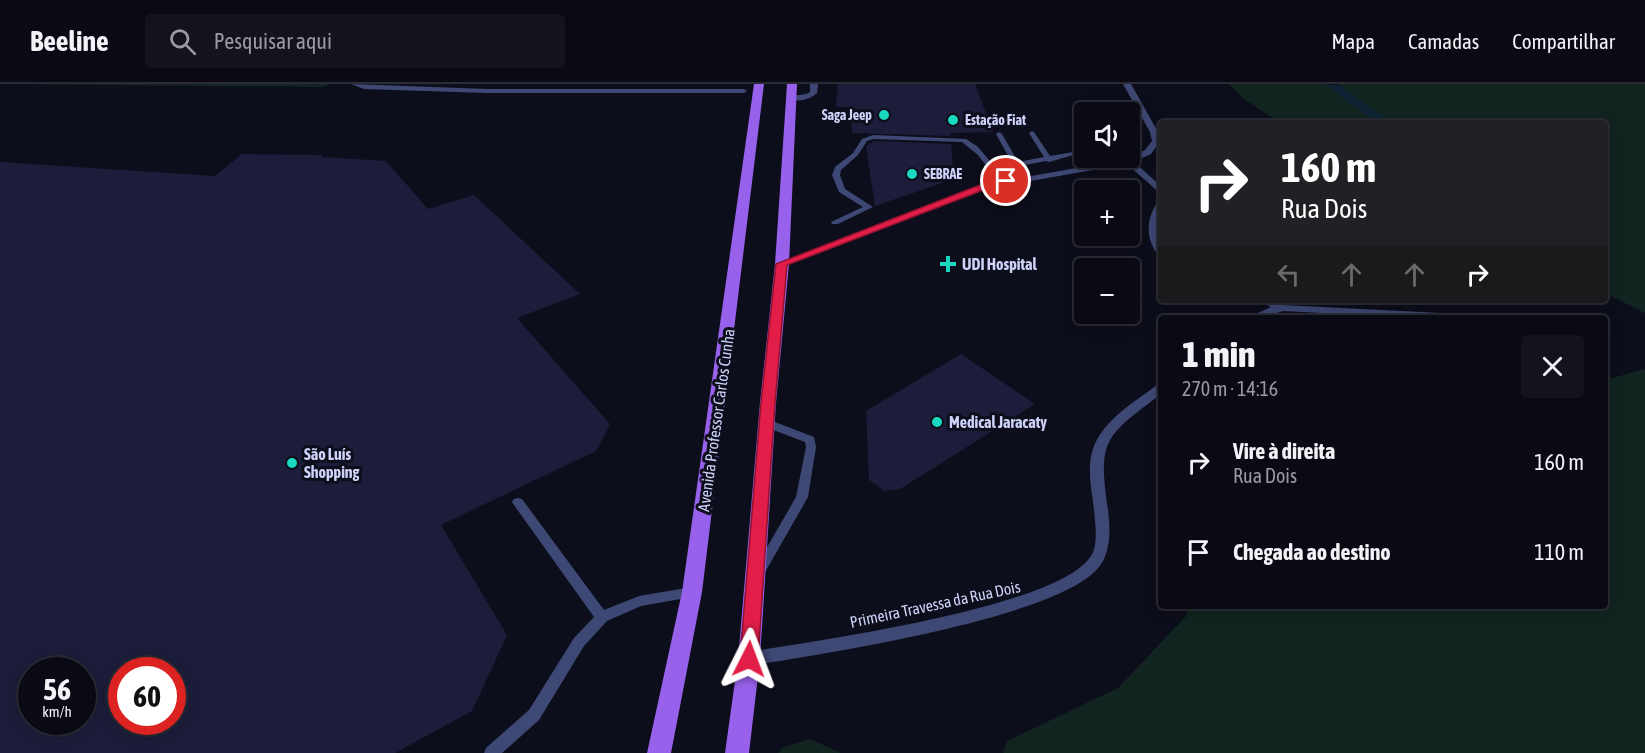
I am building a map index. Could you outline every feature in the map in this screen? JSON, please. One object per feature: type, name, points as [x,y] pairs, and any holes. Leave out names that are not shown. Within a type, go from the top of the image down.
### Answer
[{"type":"main road","name":"Avenida Professor Carlos Cunha","points":[[659,753],[692,592],[759,84]]},
{"type":"main road","points":[[737,753],[749,659],[766,423],[782,264],[792,91]]},
{"type":"street","points":[[792,91],[813,95],[814,84]]},
{"type":"street","points":[[1127,84],[1137,102]]},
{"type":"street","points":[[1140,107],[1154,132],[1156,141],[1148,152],[1140,156]]},
{"type":"street","points":[[782,264],[983,187],[1086,168]]},
{"type":"street","points":[[1136,168],[1158,188]]},
{"type":"street","points":[[1158,209],[1151,222],[1158,248]]},
{"type":"street","points":[[1269,303],[1283,308]]},
{"type":"street","points":[[1258,315],[1268,310],[1283,308],[1421,315]]},
{"type":"street","name":"Primeira Travessa da Rua Dois","points":[[749,659],[935,626],[1034,600],[1082,575],[1097,561],[1103,538],[1104,516],[1097,479],[1097,456],[1105,436],[1123,418],[1158,390]]},
{"type":"lane","points":[[354,84],[364,87],[487,91],[745,88]]},
{"type":"lane","points":[[654,84],[745,88]]},
{"type":"lane","points":[[1032,133],[1049,160]]},
{"type":"lane","points":[[999,134],[1017,166]]},
{"type":"lane","points":[[835,222],[868,207],[842,190],[838,185],[836,175],[838,170],[856,154],[864,140],[873,137],[964,140],[975,146],[990,169],[1006,181]]},
{"type":"lane","points":[[990,169],[1017,166],[1073,154]]},
{"type":"lane","points":[[754,580],[802,497],[811,447],[810,440],[801,435],[766,423]]},
{"type":"lane","points":[[518,502],[602,617]]},
{"type":"lane","points":[[492,753],[534,714],[579,642],[602,617],[639,601],[692,592]]},
{"type":"green space","points":[[0,84],[330,84],[323,87]]},
{"type":"green space","points":[[1229,84],[1325,84],[1373,120],[1276,120],[1244,99]]},
{"type":"green space","points":[[1337,84],[1645,84],[1645,313],[1608,294],[1608,120],[1387,120]]},
{"type":"green space","points":[[1645,369],[1645,753],[1003,753],[1007,741],[1118,688],[1187,615],[1187,609],[1608,609],[1608,379]]},
{"type":"green space","points":[[810,739],[841,753],[778,753],[784,747]]},
{"type":"water","points":[[1325,84],[1341,86],[1387,120],[1373,120]]},
{"type":"building","name":"Estação Fiat","points":[[838,84],[975,84],[993,132],[950,133],[950,136],[852,133],[851,107],[836,107]]},
{"type":"building","name":"SEBRAE","points":[[874,141],[951,144],[954,179],[875,206],[866,146]]},
{"type":"building","name":"São Luís Shopping","points":[[242,154],[322,155],[323,157],[386,161],[428,209],[474,195],[580,294],[517,318],[610,424],[596,451],[441,525],[507,635],[472,711],[395,753],[0,753],[0,162],[215,176]]},
{"type":"building","name":"Medical Jaracaty","points":[[961,354],[1035,404],[900,489],[885,491],[869,480],[866,411]]},
{"type":"place","name":"Saga Jeep","points":[[884,115]]},
{"type":"place","name":"Estação Fiat","points":[[953,120]]},
{"type":"place","name":"SEBRAE","points":[[912,174]]},
{"type":"place","name":"UDI Hospital","points":[[948,264]]},
{"type":"place","name":"Medical Jaracaty","points":[[937,422]]},
{"type":"place","name":"São Luís Shopping","points":[[292,463]]},
{"type":"route","points":[[749,659],[768,403],[782,264],[983,187],[1006,181]]}]
